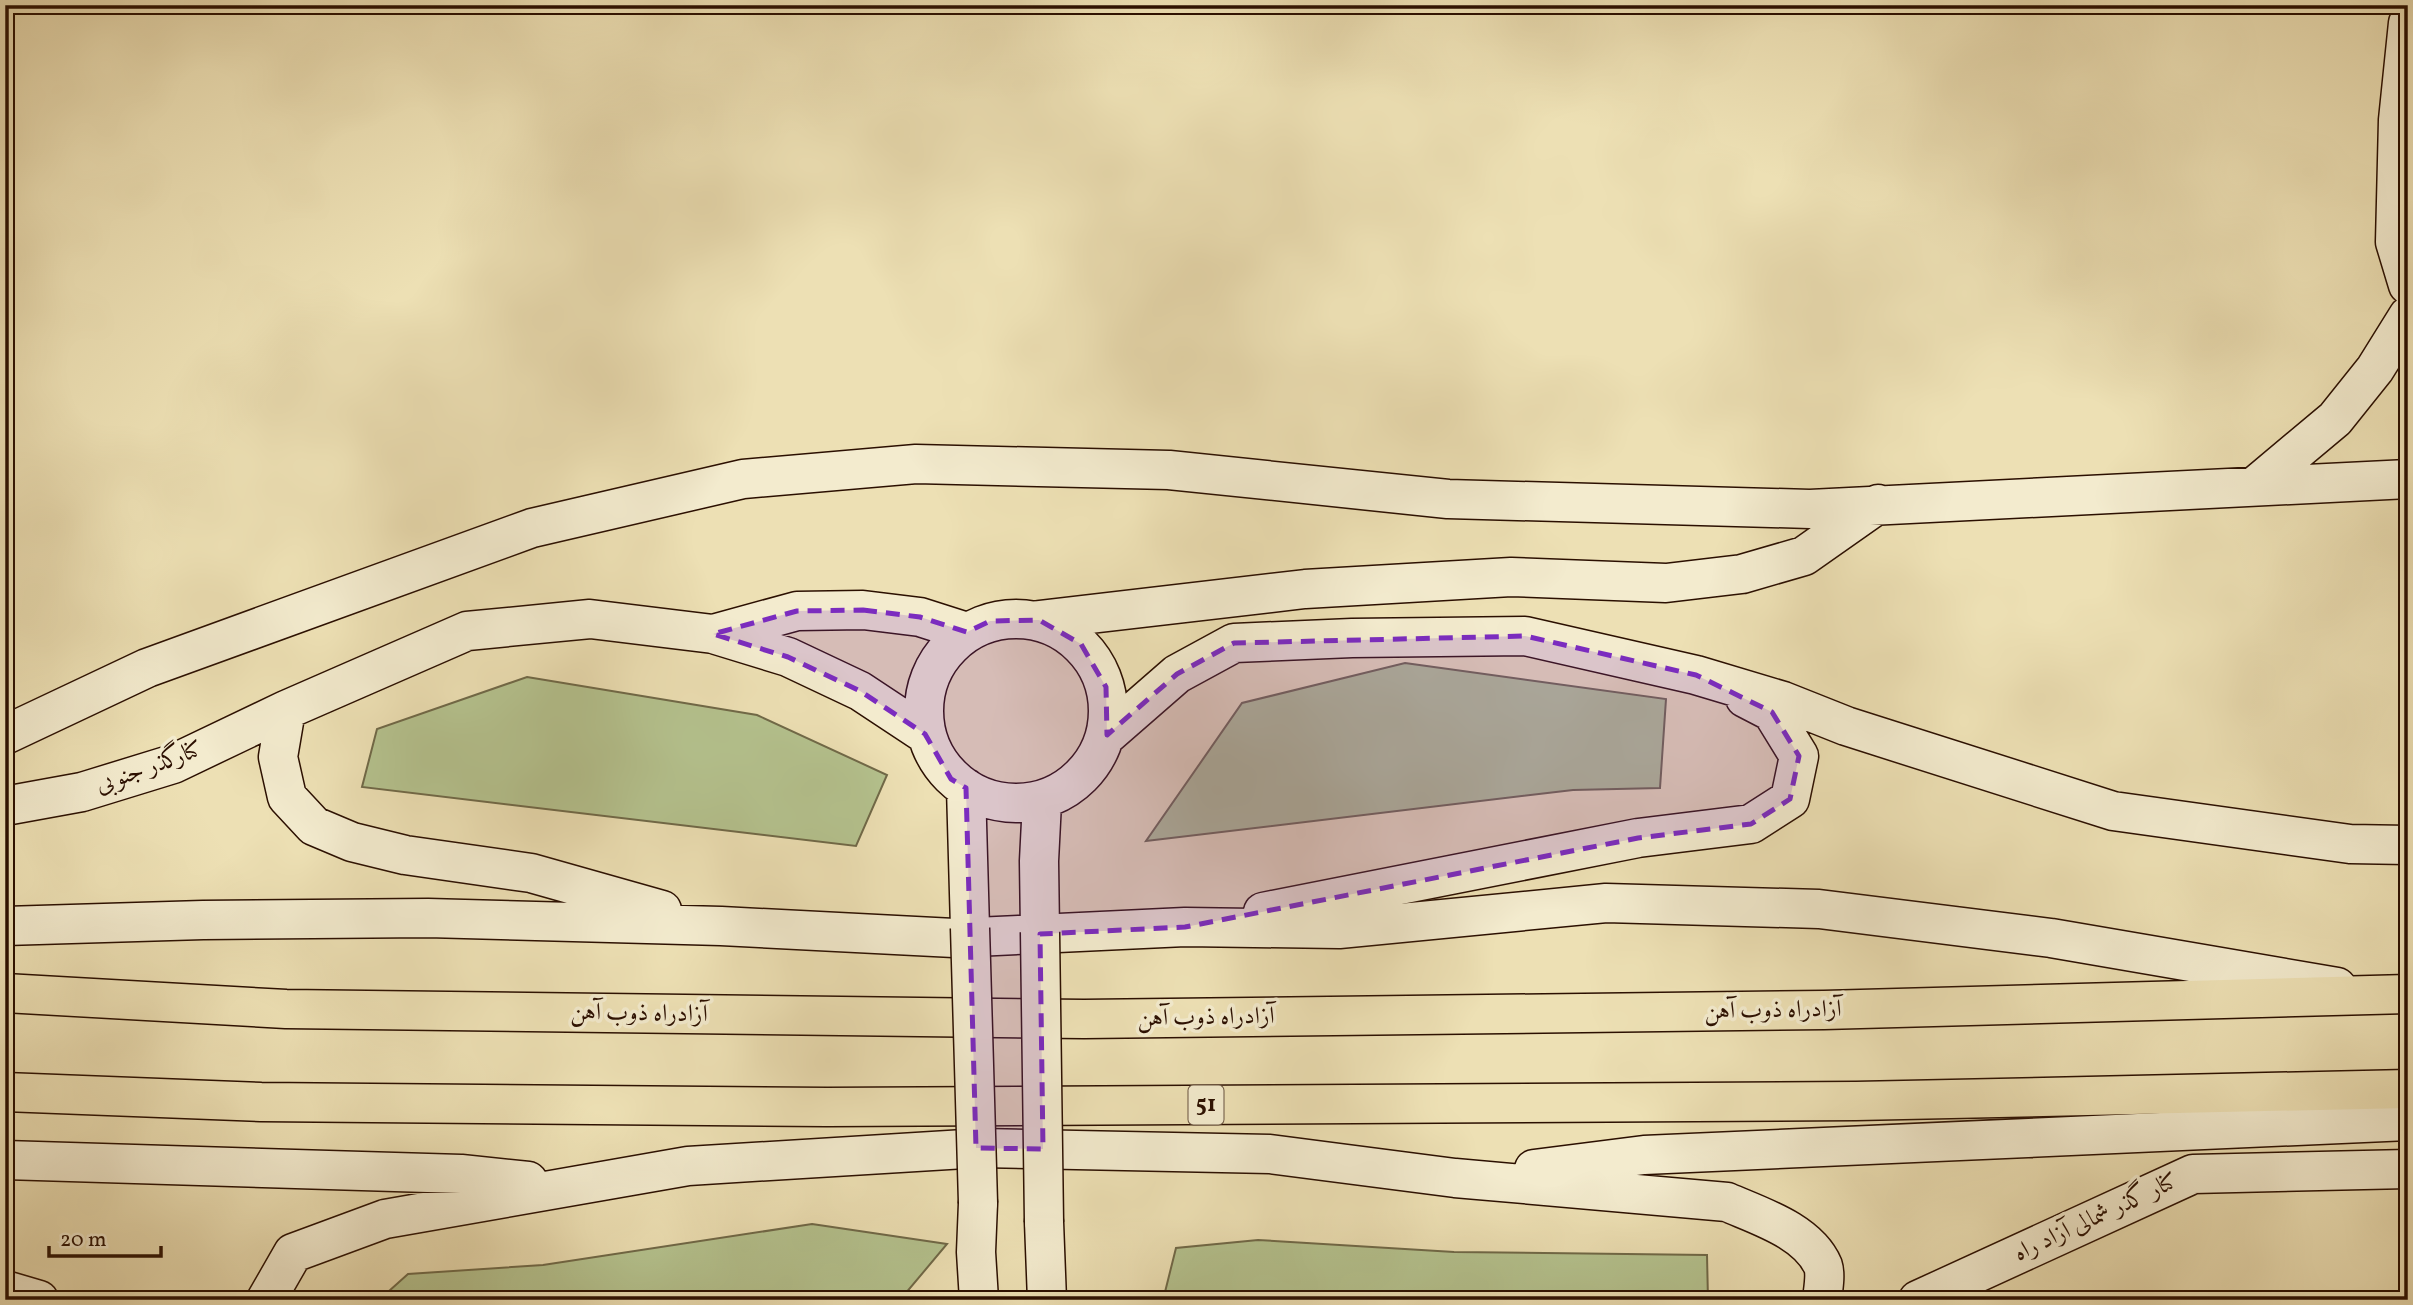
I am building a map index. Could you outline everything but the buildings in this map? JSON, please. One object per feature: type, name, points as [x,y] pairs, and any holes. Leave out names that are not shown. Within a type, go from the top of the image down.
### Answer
[{"type":"highway","name":"آزادراه ذوب آهن","points":[[5,993],[286,1009],[1084,1019],[1824,1010],[2394,994]]},
{"type":"highway","name":"51","points":[[5,1091],[261,1102],[841,1107],[1856,1101],[2408,1089]]},
{"type":"main road","points":[[2408,23],[2398,120],[2395,242],[2408,285]]},
{"type":"main road","points":[[2255,486],[2335,419],[2375,369],[2408,316]]},
{"type":"main road","points":[[5,735],[147,668],[533,528],[743,479],[916,464],[1170,470],[1448,499],[1810,509],[2408,480]]},
{"type":"main road","points":[[925,734],[925,688],[949,645],[967,632],[990,621],[1039,621],[1305,589],[1511,577],[1666,583],[1742,574],[1804,556],[1878,504]]},
{"type":"main road","points":[[713,634],[797,611],[863,610],[920,617],[967,632]]},
{"type":"main road","name":"کنارگذر جنوبی","points":[[5,806],[82,792],[173,764],[286,710],[467,632],[590,620],[713,634]]},
{"type":"main road","points":[[1039,621],[1081,644],[1107,687],[1107,735]]},
{"type":"main road","points":[[713,634],[788,657],[848,685],[925,734],[951,779],[993,802],[1042,802],[1084,778],[1107,735],[1177,674],[1234,643],[1352,638],[1525,636],[1696,675],[1783,701],[1846,726],[2113,811],[2350,844],[2408,845]]},
{"type":"main road","points":[[1185,927],[1638,838],[1751,824],[1790,799],[1799,756],[1772,712],[1696,675]]},
{"type":"main road","points":[[286,710],[278,757],[287,797],[314,827],[352,842],[405,855],[531,873],[721,926]]},
{"type":"main road","points":[[966,788],[979,1300]]},
{"type":"main road","points":[[1042,802],[1040,932],[1047,1300]]},
{"type":"main road","points":[[5,926],[203,920],[428,918],[721,926],[954,938],[1185,927],[1339,929],[1606,903],[1819,909],[2051,939],[2394,994]]},
{"type":"main road","points":[[1455,1178],[1644,1155],[2408,1121]]},
{"type":"main road","points":[[266,1300],[293,1253],[385,1219],[688,1166],[981,1148],[1270,1154],[1455,1178],[1727,1202],[1804,1241],[1824,1268],[1822,1300]]},
{"type":"main road","points":[[5,1160],[461,1174],[575,1186]]},
{"type":"main road","name":"کنار گذر شمالی آزاد راه","points":[[1918,1300],[2193,1174],[2408,1169]]},
{"type":"main road","points":[[5,1290],[39,1300]]},
{"type":"highlighted area","points":[[863,610],[920,617],[967,632],[990,621],[1039,620],[1081,644],[1106,687],[1107,735],[1177,674],[1234,643],[1525,636],[1696,675],[1772,712],[1799,756],[1790,799],[1751,824],[1638,838],[1185,927],[1040,934],[1043,1149],[976,1148],[966,788],[951,779],[925,734],[860,691],[788,657],[713,634],[797,611]]},
{"type":"green space","points":[[1405,663],[1666,699],[1660,788],[1573,790],[1146,841],[1242,703]]},
{"type":"green space","points":[[527,677],[757,715],[887,775],[856,846],[362,787],[377,729]]},
{"type":"green space","points":[[812,1224],[947,1244],[900,1300],[379,1300],[408,1274],[543,1265]]},
{"type":"green space","points":[[1258,1240],[1454,1252],[1707,1255],[1708,1300],[1177,1300],[1165,1292],[1176,1248]]}]
